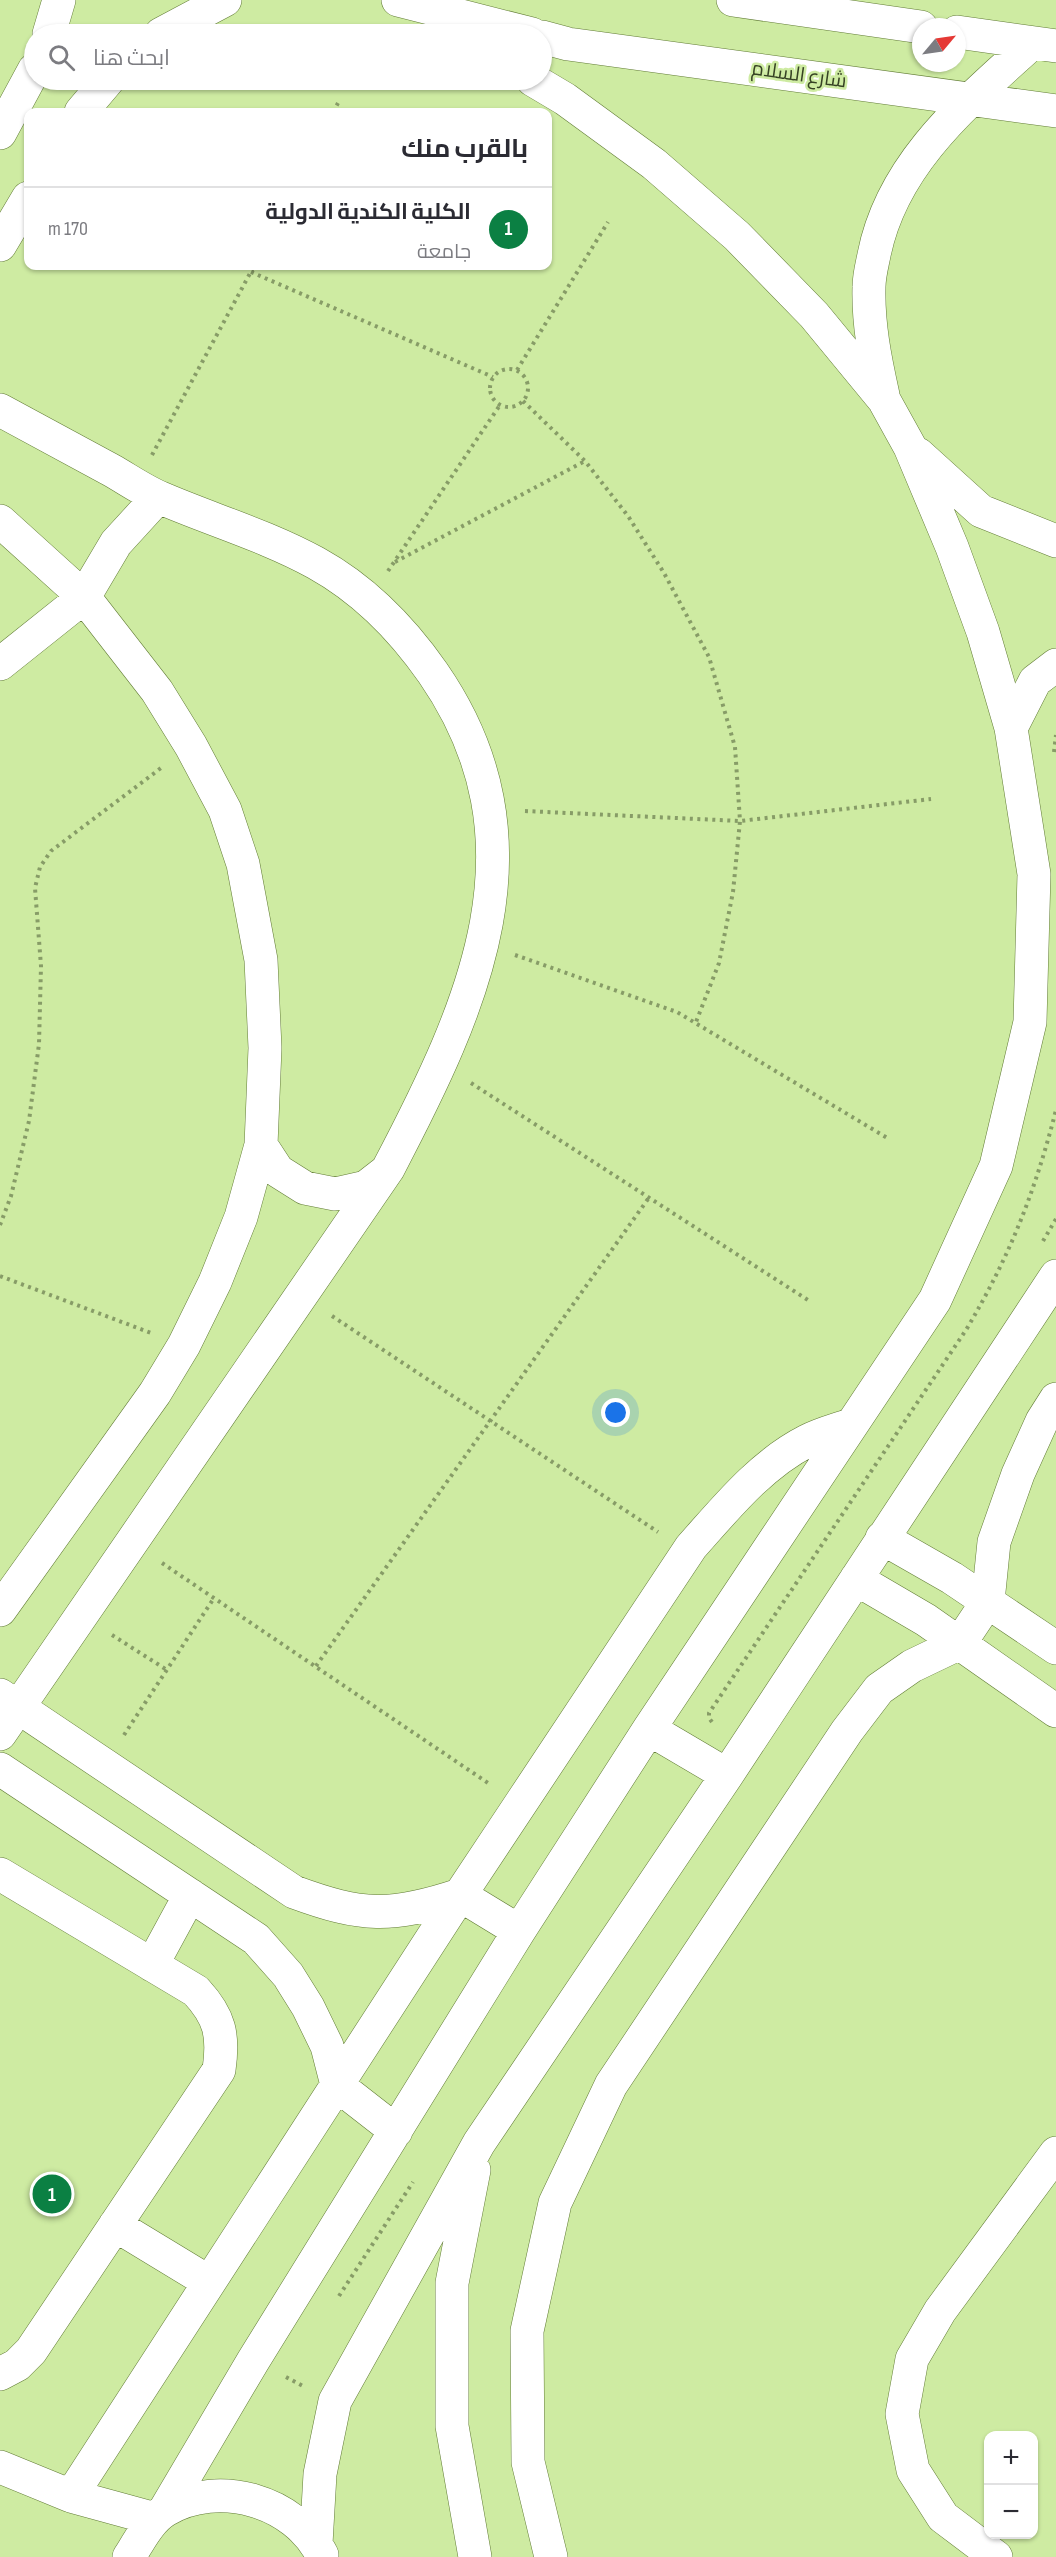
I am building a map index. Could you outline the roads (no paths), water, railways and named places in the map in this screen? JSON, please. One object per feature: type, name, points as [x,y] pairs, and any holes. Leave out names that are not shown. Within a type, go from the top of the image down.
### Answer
[{"type":"street","points":[[52,24],[59,0]]},
{"type":"street","points":[[180,24],[225,0]]},
{"type":"street","points":[[386,0],[435,24]]},
{"type":"street","points":[[398,0],[493,24]]},
{"type":"street","points":[[733,0],[912,26]]},
{"type":"street","points":[[966,33],[1044,45]]},
{"type":"street","name":"شارع السلام","points":[[552,40],[568,44],[1056,111]]},
{"type":"street","points":[[884,400],[871,339],[868,285],[879,231],[901,181],[934,137],[972,98],[1044,45]]},
{"type":"street","points":[[0,133],[24,89]]},
{"type":"street","points":[[84,108],[100,90]]},
{"type":"street","points":[[129,2557],[160,2514],[519,1932],[649,1729],[935,1300],[996,1166],[1030,1022],[1034,874],[1011,728],[983,632],[952,547],[910,447],[884,400],[814,315],[737,236],[654,164],[550,90]]},
{"type":"street","points":[[0,245],[24,205]]},
{"type":"street","points":[[0,410],[147,490],[259,536],[317,563],[369,600],[414,646],[450,698],[478,756],[491,810],[494,877],[483,944],[460,1018],[426,1098],[388,1169],[81,1616],[9,1701],[0,1734]]},
{"type":"street","points":[[910,447],[981,511],[1056,541]]},
{"type":"street","points":[[0,664],[84,597],[147,490]]},
{"type":"street","points":[[0,521],[84,597],[157,691],[191,746],[225,810],[243,864],[261,960],[265,1048],[261,1144],[241,1217],[215,1282],[184,1345],[155,1393],[0,1610]]},
{"type":"street","points":[[1011,728],[1035,681],[1056,665]]},
{"type":"street","points":[[261,1144],[278,1170],[305,1188],[336,1194],[366,1187],[388,1169]]},
{"type":"street","points":[[319,2550],[320,2474],[335,2401],[479,2143],[727,1775],[1056,1276]]},
{"type":"street","points":[[551,2557],[528,2462],[527,2331],[555,2203],[611,2085],[847,1731],[879,1689],[912,1666],[960,1643],[988,1601],[994,1542],[1023,1464],[1042,1421],[1056,1399]]},
{"type":"street","points":[[71,2496],[460,1895],[691,1547],[735,1498],[768,1467],[807,1441],[850,1425]]},
{"type":"street","points":[[882,1538],[988,1601],[1056,1648]]},
{"type":"street","points":[[856,1579],[960,1643],[1056,1711]]},
{"type":"street","points":[[9,1701],[294,1892],[339,1908],[380,1912],[421,1908],[460,1895]]},
{"type":"street","points":[[649,1729],[727,1775]]},
{"type":"street","points":[[0,1769],[256,1939],[288,1975],[327,2046],[337,2085],[396,2131]]},
{"type":"street","points":[[0,1874],[196,1991],[211,2008],[220,2030],[221,2053],[219,2070],[30,2351],[17,2365],[0,2374]]},
{"type":"street","points":[[460,1895],[519,1932]]},
{"type":"street","points":[[152,1965],[190,1896]]},
{"type":"street","points":[[475,2557],[452,2426],[452,2295],[479,2143]]},
{"type":"street","points":[[996,2557],[943,2517],[913,2470],[902,2415],[912,2359],[940,2311],[1054,2159]]},
{"type":"street","points":[[115,2225],[209,2282]]},
{"type":"street","points":[[0,2468],[71,2496],[160,2514],[205,2497],[230,2496],[255,2500],[278,2510],[298,2525],[319,2550]]},
{"type":"place","name":"الكلية الكندية الدولية","points":[[52,2194]]}]
